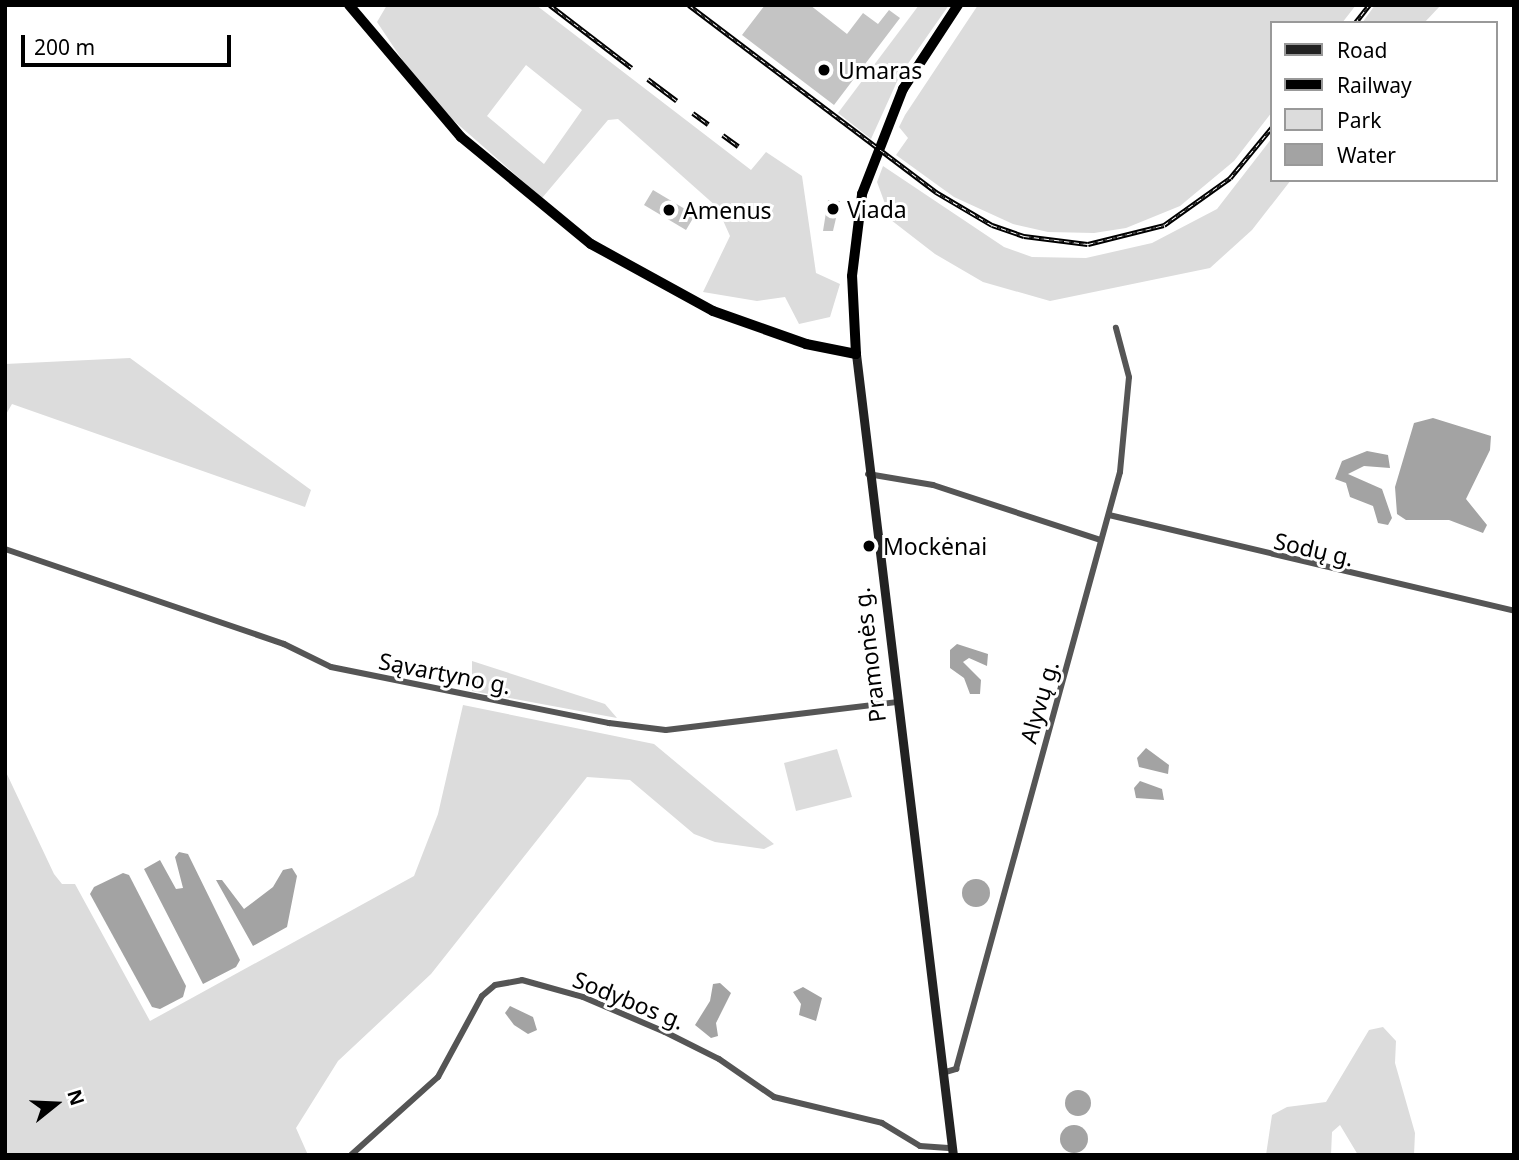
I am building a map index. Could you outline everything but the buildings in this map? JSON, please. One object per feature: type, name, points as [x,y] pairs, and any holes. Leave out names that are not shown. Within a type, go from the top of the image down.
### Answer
[{"type":"highway","points":[[349,5],[461,136],[591,244],[713,311],[794,341],[856,355]]},
{"type":"highway","name":"Pramonės g.","points":[[856,355],[853,246],[867,178],[914,69],[958,5]]},
{"type":"main road","name":"Pramonės g.","points":[[856,355],[868,474],[952,1151]]},
{"type":"street","name":"Alyvų g.","points":[[942,1073],[956,1069],[1109,515],[1128,407],[1129,377],[1116,328]]},
{"type":"street","points":[[868,474],[933,485],[1100,540]]},
{"type":"street","name":"Sodų g.","points":[[1109,515],[1514,611]]},
{"type":"street","name":"Sąvartyno g.","points":[[5,549],[285,643],[331,667],[609,723],[666,730],[896,702]]},
{"type":"street","name":"Sodybos g.","points":[[351,1155],[438,1077],[481,996],[495,985],[522,980],[583,997],[665,1032],[719,1059],[774,1097],[882,1123],[920,1146],[952,1151]]},
{"type":"green space","points":[[387,5],[536,5],[751,170],[766,152],[802,176],[816,273],[840,284],[830,317],[799,324],[785,297],[757,301],[703,292],[730,236],[717,207],[618,119],[608,120],[542,198],[453,120],[411,73],[377,22]],"holes":[[[526,65],[582,110],[544,164],[487,116]]]},
{"type":"green space","points":[[919,5],[949,5],[900,75],[871,139],[838,113]]},
{"type":"green space","points":[[978,5],[1356,5],[1344,21],[1270,21],[1270,115],[1234,161],[1180,206],[1126,228],[1094,233],[1048,232],[1013,224],[954,197],[896,155],[908,138],[899,127]]},
{"type":"green space","points":[[1375,5],[1441,5],[1426,21],[1363,21]]},
{"type":"green space","points":[[1270,141],[1270,182],[1289,182],[1252,230],[1210,268],[1050,301],[983,282],[935,254],[891,220],[877,182],[883,166],[1004,247],[1032,257],[1086,258],[1152,243],[1217,209]]},
{"type":"green space","points":[[130,358],[311,490],[305,507],[12,404],[5,416],[5,364]]},
{"type":"green space","points":[[472,661],[605,704],[617,718],[472,691]]},
{"type":"green space","points":[[463,705],[654,744],[774,844],[764,849],[715,842],[694,834],[630,780],[587,777],[431,974],[338,1061],[296,1128],[308,1155],[5,1155],[5,770],[54,874],[62,884],[75,884],[150,1021],[414,876],[438,814]]},
{"type":"green space","points":[[837,749],[852,797],[796,811],[784,763]]},
{"type":"green space","points":[[1383,1027],[1396,1041],[1395,1063],[1415,1133],[1414,1155],[1358,1155],[1340,1125],[1332,1132],[1331,1155],[1266,1155],[1272,1115],[1287,1107],[1326,1102],[1369,1030]]},
{"type":"water","points":[[1433,418],[1491,436],[1490,450],[1466,499],[1487,525],[1483,533],[1449,520],[1406,520],[1397,514],[1395,487],[1414,423]]},
{"type":"water","points":[[1367,451],[1388,455],[1390,468],[1364,466],[1348,474],[1382,489],[1392,518],[1388,525],[1378,523],[1373,506],[1350,497],[1346,483],[1335,479],[1342,461]]},
{"type":"water","points":[[957,644],[988,654],[987,666],[969,658],[963,662],[981,680],[980,694],[970,694],[964,678],[950,668],[950,650]]},
{"type":"water","points":[[1146,748],[1169,765],[1168,774],[1139,767],[1137,758]]},
{"type":"water","points":[[1140,781],[1162,789],[1164,800],[1136,798],[1134,788]]},
{"type":"water","points":[[179,852],[188,854],[240,960],[236,967],[203,984],[144,869],[160,860],[176,889],[183,888],[175,857]]},
{"type":"water","points":[[292,868],[297,876],[287,927],[253,946],[216,880],[222,880],[244,909],[273,887],[283,870]]},
{"type":"water","points":[[123,873],[129,875],[186,986],[183,997],[160,1009],[152,1007],[90,894],[94,887]]},
{"type":"water","points":[[976,879],[986,883],[990,893],[986,903],[976,907],[966,903],[962,893],[966,883]]},
{"type":"water","points":[[720,983],[731,993],[716,1023],[718,1036],[711,1038],[695,1025],[710,1001],[713,984]]},
{"type":"water","points":[[803,987],[822,998],[816,1021],[799,1015],[801,1004],[793,992]]},
{"type":"water","points":[[510,1006],[533,1017],[537,1030],[528,1034],[514,1025],[505,1013]]},
{"type":"water","points":[[1078,1090],[1087,1094],[1091,1103],[1087,1112],[1078,1116],[1069,1112],[1065,1103],[1069,1094]]},
{"type":"water","points":[[1074,1125],[1084,1129],[1088,1139],[1084,1149],[1074,1153],[1064,1149],[1060,1139],[1064,1129]]},
{"type":"railway","points":[[550,5],[632,68]]},
{"type":"railway","points":[[689,5],[936,192],[992,225],[1024,236],[1088,244],[1164,225],[1230,178],[1270,129]]},
{"type":"railway","points":[[1357,21],[1369,5]]},
{"type":"railway","points":[[648,79],[677,101]]},
{"type":"railway","points":[[693,113],[708,124]]},
{"type":"railway","points":[[723,135],[738,146]]},
{"type":"place","name":"Umaras","points":[[824,70]]},
{"type":"place","name":"Viada","points":[[833,209]]},
{"type":"place","name":"Amenus","points":[[669,210]]},
{"type":"place","name":"Mockėnai","points":[[869,546]]}]
